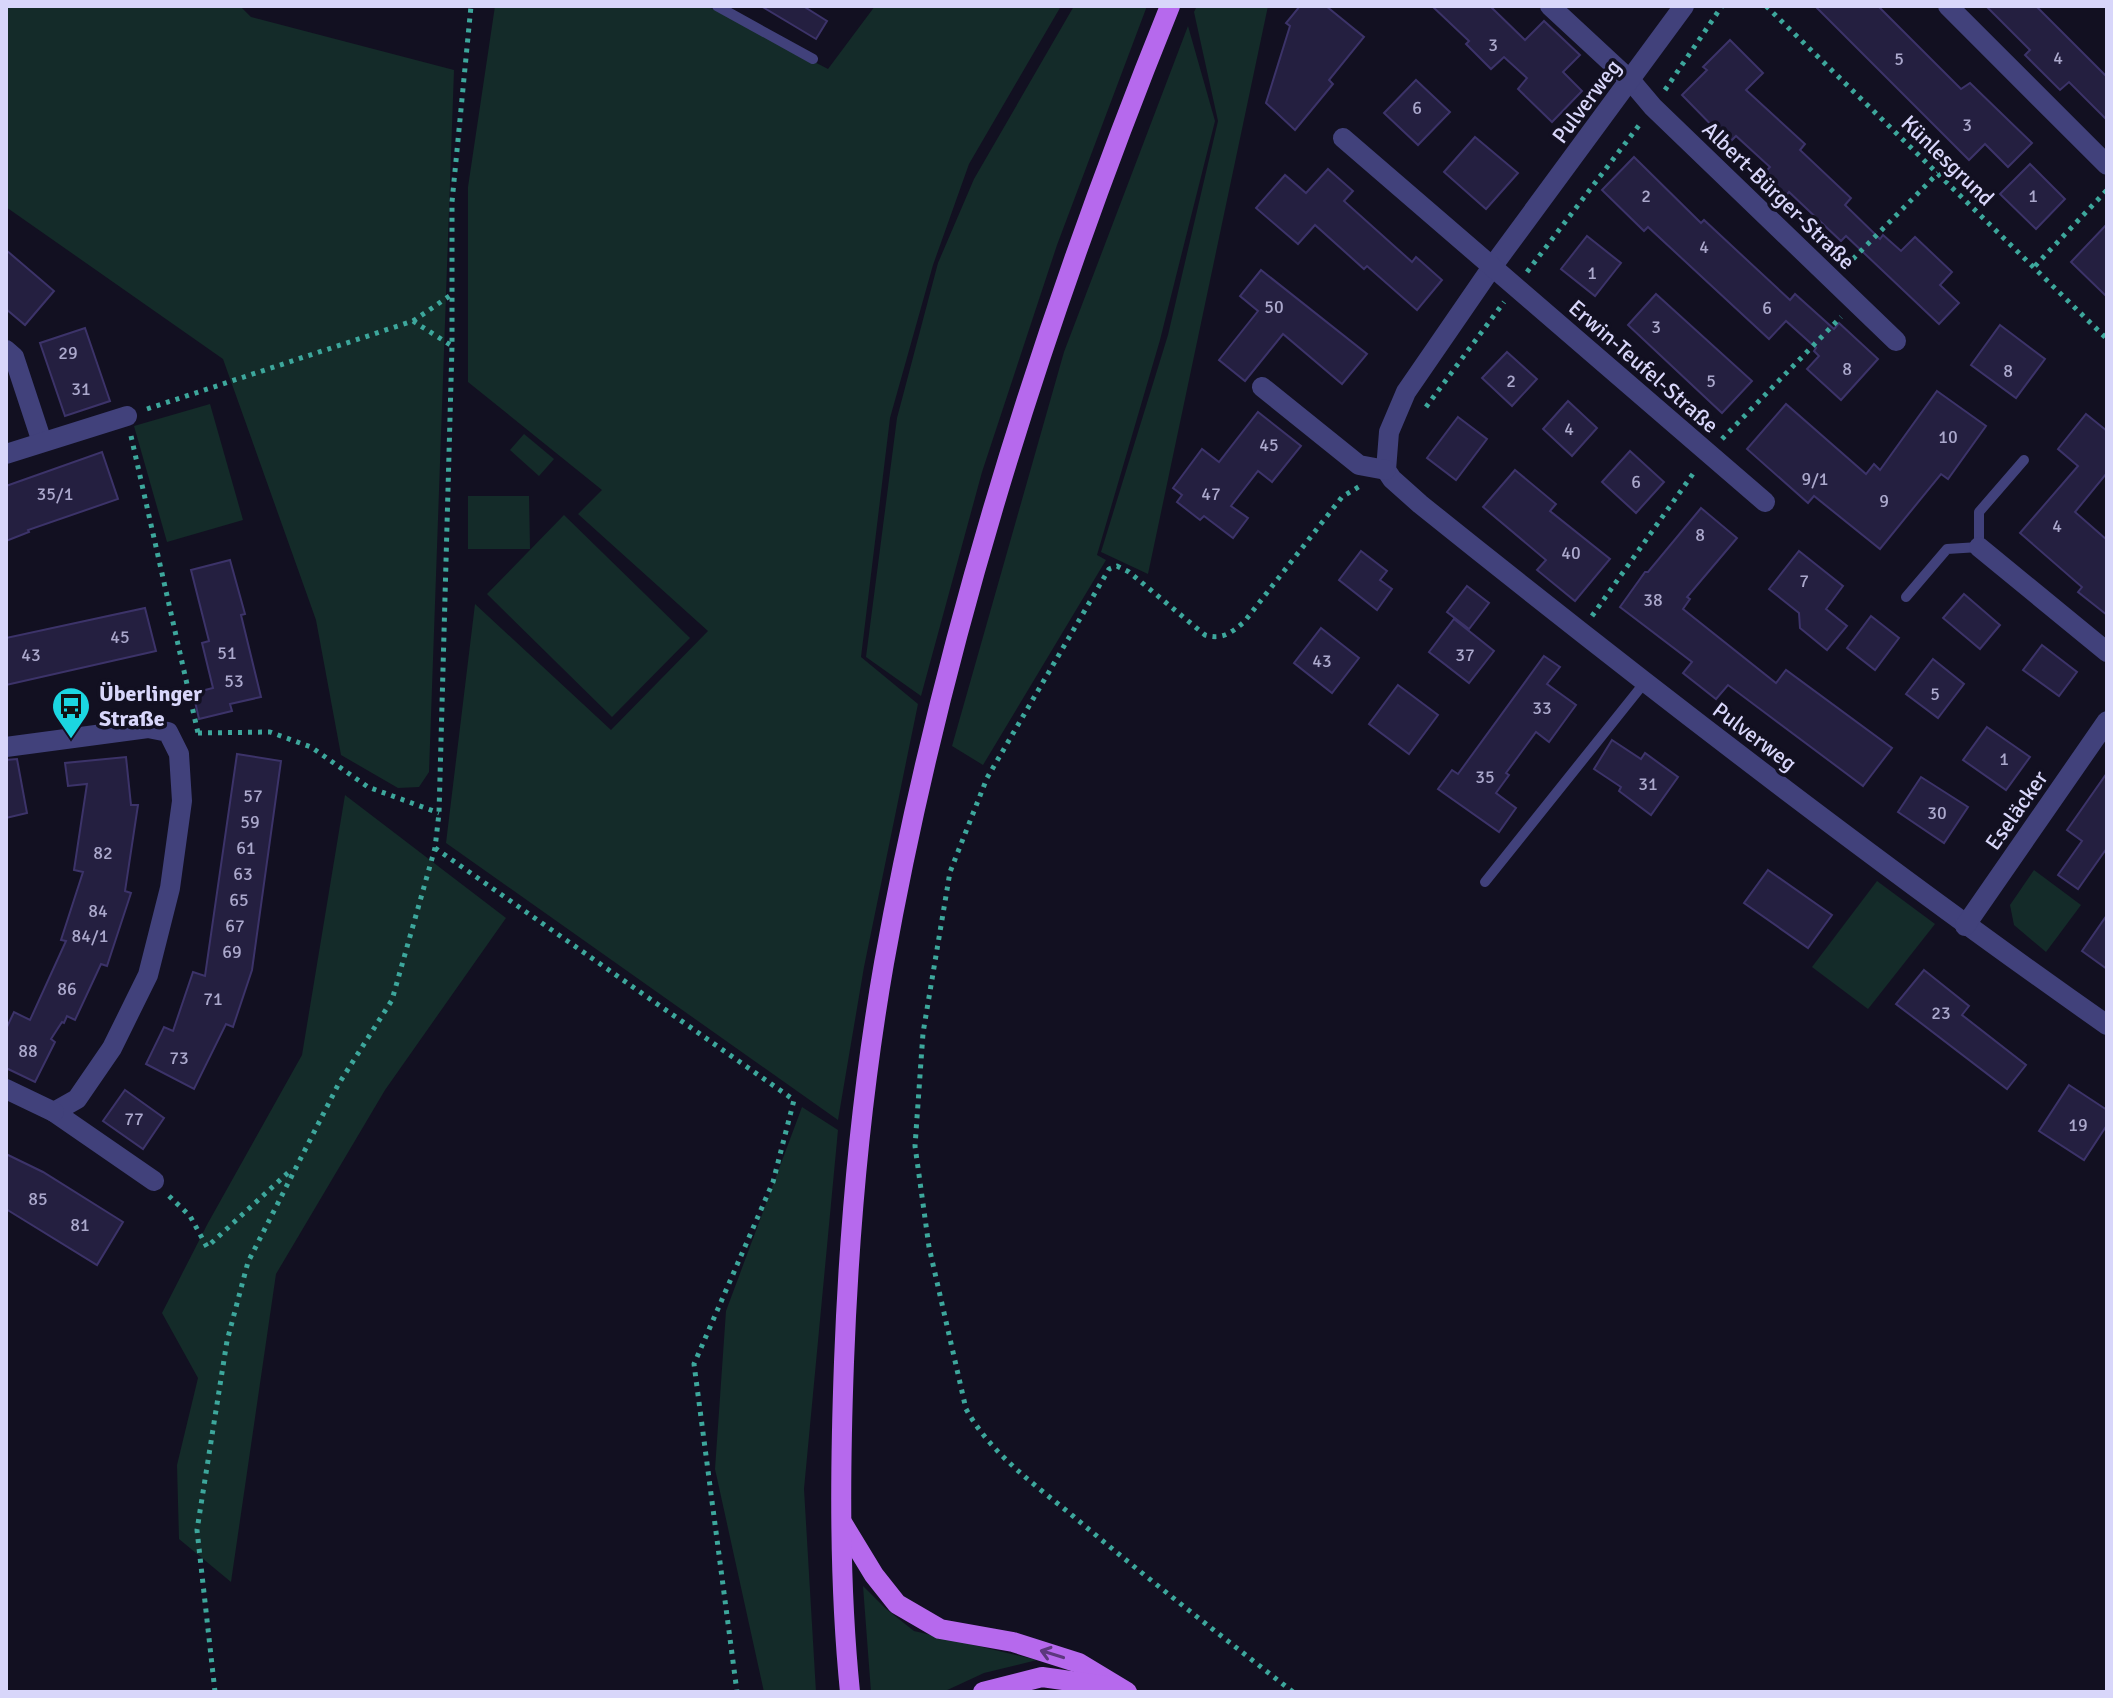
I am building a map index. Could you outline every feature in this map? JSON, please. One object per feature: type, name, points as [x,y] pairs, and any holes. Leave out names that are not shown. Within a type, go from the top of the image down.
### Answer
[{"type":"main road","points":[[850,1692],[841,1521],[841,1424],[847,1284],[856,1179],[884,966],[920,781],[991,515],[1075,259],[1126,115],[1170,6]]},
{"type":"main road","points":[[841,1521],[874,1575],[897,1604],[940,1629],[1013,1642],[1079,1663],[1124,1690]]},
{"type":"main road","points":[[983,1692],[1042,1677],[1124,1690]]},
{"type":"street","name":"Albert-Bürger-Straße","points":[[1550,6],[1631,81],[1653,107],[1896,341]]},
{"type":"street","name":"Pulverweg","points":[[1684,6],[1492,267],[1406,392],[1389,432],[1386,470],[1420,504],[1645,682],[1965,926],[2107,1025]]},
{"type":"street","points":[[1948,6],[2107,165]]},
{"type":"street","name":"Erwin-Teufel-Straße","points":[[1343,138],[1765,502]]},
{"type":"street","points":[[6,350],[14,357],[42,442]]},
{"type":"street","name":"Pulverweg","points":[[1262,387],[1359,465],[1386,470]]},
{"type":"street","points":[[6,454],[127,416]]},
{"type":"street","points":[[1979,547],[2107,652]]},
{"type":"street","name":"Eseläcker","points":[[1965,926],[2107,721]]},
{"type":"street","points":[[6,747],[148,728],[168,732],[179,754],[182,801],[170,888],[148,975],[104,1061],[77,1099],[54,1112]]},
{"type":"street","points":[[6,1089],[54,1112],[154,1181]]},
{"type":"lane","points":[[717,6],[813,59]]},
{"type":"lane","points":[[1906,597],[1947,549],[1979,547],[1979,512],[2024,460]]},
{"type":"lane","points":[[1485,882],[1645,682]]},
{"type":"path","points":[[215,1692],[197,1530],[227,1341],[248,1262],[338,1085],[392,1000],[435,848],[439,813],[452,346],[452,202],[471,6]]},
{"type":"path","points":[[1417,419],[1653,107],[1722,6]]},
{"type":"path","name":"Künlesgrund","points":[[1766,6],[2107,339]]},
{"type":"path","points":[[1833,280],[1938,173]]},
{"type":"path","points":[[2035,266],[2107,190]]},
{"type":"path","points":[[198,733],[127,416],[413,321],[451,295]]},
{"type":"path","points":[[1580,631],[1708,453],[1855,302]]},
{"type":"path","points":[[413,321],[452,346]]},
{"type":"path","points":[[1293,1692],[1097,1537],[997,1453],[977,1429],[966,1409],[924,1220],[915,1146],[923,1033],[950,872],[987,778],[1109,569],[1117,566],[1129,572],[1205,635],[1216,638],[1230,633],[1244,622],[1342,497],[1386,470]]},
{"type":"path","points":[[168,732],[270,732],[311,747],[368,787],[439,813]]},
{"type":"path","points":[[435,848],[794,1100],[773,1182],[694,1364],[737,1692]]},
{"type":"path","points":[[154,1181],[190,1216],[207,1247],[295,1167]]},
{"type":"green space","points":[[6,6],[240,6],[251,17],[454,70],[429,772],[419,787],[398,788],[341,755],[316,620],[223,359],[6,207]]},
{"type":"green space","points":[[495,6],[707,6],[828,69],[875,6],[1061,6],[969,164],[933,265],[890,418],[861,657],[918,704],[864,967],[838,1120],[446,843],[475,604],[611,730],[708,631],[578,514],[602,490],[468,382],[468,187]]},
{"type":"green space","points":[[1074,6],[1147,6],[1057,245],[982,472],[921,696],[866,657],[897,418],[938,263],[974,179]]},
{"type":"green space","points":[[1197,6],[1268,6],[1148,574],[1101,552],[1168,335],[1218,121],[1194,12]]},
{"type":"green space","points":[[1188,26],[1215,121],[1160,340],[1097,555],[1106,560],[983,765],[952,746],[1064,352]]},
{"type":"green space","points":[[210,404],[243,520],[167,542],[134,426]]},
{"type":"green space","points":[[524,434],[554,459],[539,476],[510,450]]},
{"type":"green space","points":[[468,496],[529,496],[530,549],[468,549]]},
{"type":"green space","points":[[564,515],[690,638],[612,717],[487,594]]},
{"type":"green space","points":[[345,795],[506,918],[385,1090],[276,1274],[231,1582],[179,1539],[177,1465],[198,1378],[162,1313],[208,1223],[302,1055]]},
{"type":"green space","points":[[2034,870],[2081,905],[2046,952],[2014,925],[2010,905]]},
{"type":"green space","points":[[1877,881],[1935,924],[1868,1009],[1812,967]]},
{"type":"green space","points":[[802,1107],[838,1130],[804,1489],[816,1692],[764,1692],[715,1469],[726,1311]]},
{"type":"green space","points":[[863,1586],[914,1631],[1037,1660],[984,1673],[943,1692],[871,1692]]},
{"type":"building","points":[[761,6],[803,6],[827,21],[816,39]]},
{"type":"building","points":[[1300,6],[1326,6],[1364,37],[1329,80],[1333,84],[1295,130],[1266,103],[1290,26],[1286,23]]},
{"type":"building","points":[[1432,6],[1490,6],[1525,40],[1544,21],[1580,55],[1563,72],[1582,91],[1552,122],[1518,89],[1527,78],[1504,57],[1491,69],[1466,44],[1469,41]]},
{"type":"building","points":[[1815,6],[1878,6],[1961,89],[1970,83],[2032,143],[2008,167],[1985,144],[1969,160]]},
{"type":"building","points":[[1986,6],[2036,6],[2107,77],[2107,120],[2069,82],[2060,90],[2025,55],[2030,50]]},
{"type":"building","points":[[1730,40],[1763,73],[1746,90],[1805,144],[1800,150],[1851,198],[1845,205],[1880,239],[1883,235],[1901,251],[1915,237],[1952,272],[1940,285],[1959,303],[1939,324],[1846,236],[1841,241],[1789,192],[1783,199],[1760,178],[1770,167],[1736,136],[1729,143],[1682,95],[1707,70],[1703,67]]},
{"type":"building","points":[[1416,80],[1450,112],[1418,145],[1384,113]]},
{"type":"building","points":[[1475,137],[1518,173],[1486,209],[1444,172]]},
{"type":"building","points":[[1634,157],[1701,223],[1704,220],[1790,300],[1795,294],[1834,329],[1839,323],[1878,359],[1841,400],[1807,369],[1819,356],[1814,351],[1816,348],[1786,321],[1769,339],[1648,227],[1644,231],[1602,190]]},
{"type":"building","points":[[2030,164],[2065,199],[2036,229],[2000,194]]},
{"type":"building","points":[[1328,169],[1353,191],[1344,201],[1412,262],[1416,257],[1442,280],[1417,310],[1367,266],[1364,269],[1315,225],[1298,244],[1256,208],[1285,175],[1306,193]]},
{"type":"building","points":[[2107,224],[2107,297],[2071,262]]},
{"type":"building","points":[[1587,236],[1621,263],[1595,296],[1561,269]]},
{"type":"building","points":[[6,250],[54,291],[25,325],[6,309]]},
{"type":"building","points":[[1261,270],[1367,354],[1342,384],[1283,334],[1245,381],[1219,360],[1258,311],[1240,296]]},
{"type":"building","points":[[1656,294],[1752,381],[1722,413],[1628,325]]},
{"type":"building","points":[[2000,325],[2045,359],[2016,398],[1971,365]]},
{"type":"building","points":[[85,328],[110,401],[65,416],[40,343]]},
{"type":"building","points":[[1507,352],[1537,379],[1512,406],[1482,378]]},
{"type":"building","points":[[1937,391],[1986,426],[1948,479],[1941,474],[1880,549],[1814,496],[1808,503],[1747,449],[1786,404],[1866,474],[1874,464],[1880,470]]},
{"type":"building","points":[[1568,401],[1597,428],[1572,456],[1543,429]]},
{"type":"building","points":[[1258,412],[1301,446],[1272,482],[1258,471],[1231,506],[1248,518],[1233,538],[1204,516],[1200,520],[1177,502],[1182,495],[1173,488],[1202,449],[1219,462]]},
{"type":"building","points":[[2086,414],[2107,431],[2107,473],[2075,512],[2107,540],[2107,615],[2078,592],[2082,587],[2020,533],[2078,466],[2058,449]]},
{"type":"building","points":[[1458,417],[1487,439],[1456,480],[1427,458]]},
{"type":"building","points":[[1630,451],[1664,482],[1636,513],[1602,482]]},
{"type":"building","points":[[102,452],[118,499],[28,530],[6,541],[6,486]]},
{"type":"building","points":[[1515,470],[1556,504],[1550,511],[1610,559],[1575,601],[1537,570],[1546,560],[1483,507]]},
{"type":"building","points":[[1701,508],[1737,538],[1687,597],[1690,599],[1683,609],[1776,683],[1786,670],[1892,748],[1863,786],[1728,685],[1716,699],[1683,673],[1692,662],[1620,607],[1645,572]]},
{"type":"building","points":[[1361,551],[1387,571],[1380,580],[1392,589],[1377,610],[1339,580]]},
{"type":"building","points":[[1799,551],[1843,586],[1826,609],[1847,626],[1827,650],[1800,628],[1799,613],[1769,589]]},
{"type":"building","points":[[230,560],[245,614],[241,615],[261,697],[230,704],[232,711],[199,719],[193,693],[213,688],[202,643],[209,641],[191,570]]},
{"type":"building","points":[[1467,586],[1489,603],[1469,629],[1447,612]]},
{"type":"building","points":[[1964,594],[2000,625],[1980,649],[1943,618]]},
{"type":"building","points":[[145,608],[156,651],[6,685],[6,638]]},
{"type":"building","points":[[1871,616],[1899,638],[1875,670],[1847,648]]},
{"type":"building","points":[[1454,619],[1494,651],[1469,683],[1429,652]]},
{"type":"building","points":[[1321,628],[1359,658],[1332,693],[1294,663]]},
{"type":"building","points":[[2042,645],[2077,672],[2059,696],[2023,670]]},
{"type":"building","points":[[1544,656],[1560,667],[1547,684],[1576,705],[1549,742],[1536,732],[1506,773],[1509,775],[1496,793],[1516,808],[1499,832],[1438,789],[1452,770],[1458,774]]},
{"type":"building","points":[[1933,659],[1964,684],[1938,718],[1906,694]]},
{"type":"building","points":[[1398,685],[1438,715],[1409,754],[1369,724]]},
{"type":"building","points":[[1987,727],[2030,757],[2006,790],[1963,760]]},
{"type":"building","points":[[1612,740],[1641,759],[1645,753],[1678,777],[1651,815],[1619,791],[1621,787],[1594,769]]},
{"type":"building","points":[[237,754],[281,761],[252,970],[233,1027],[226,1024],[194,1089],[146,1064],[164,1027],[173,1031],[193,972],[205,976]]},
{"type":"building","points":[[126,757],[131,805],[138,805],[125,891],[131,893],[107,966],[101,964],[75,1020],[67,1016],[51,1039],[55,1042],[35,1082],[6,1068],[6,1029],[14,1012],[30,1020],[66,941],[61,940],[83,872],[74,870],[87,784],[68,786],[65,763]]},
{"type":"building","points":[[17,759],[27,813],[6,818],[6,760]]},
{"type":"building","points":[[2107,773],[2107,848],[2078,889],[2058,875],[2082,841],[2067,830]]},
{"type":"building","points":[[1921,777],[1968,807],[1944,843],[1898,812]]},
{"type":"building","points":[[1768,870],[1832,915],[1808,948],[1744,903]]},
{"type":"building","points":[[2107,915],[2107,969],[2082,951]]},
{"type":"building","points":[[1924,970],[1969,1006],[1962,1015],[2026,1065],[2007,1089],[1896,1004]]},
{"type":"building","points":[[2069,1085],[2107,1110],[2107,1125],[2084,1160],[2039,1131]]},
{"type":"building","points":[[125,1090],[164,1118],[143,1149],[103,1121]]},
{"type":"building","points":[[6,1154],[43,1172],[123,1222],[97,1265],[6,1209]]},
{"type":"place","name":"Überlinger Straße","points":[[71,740]]}]
